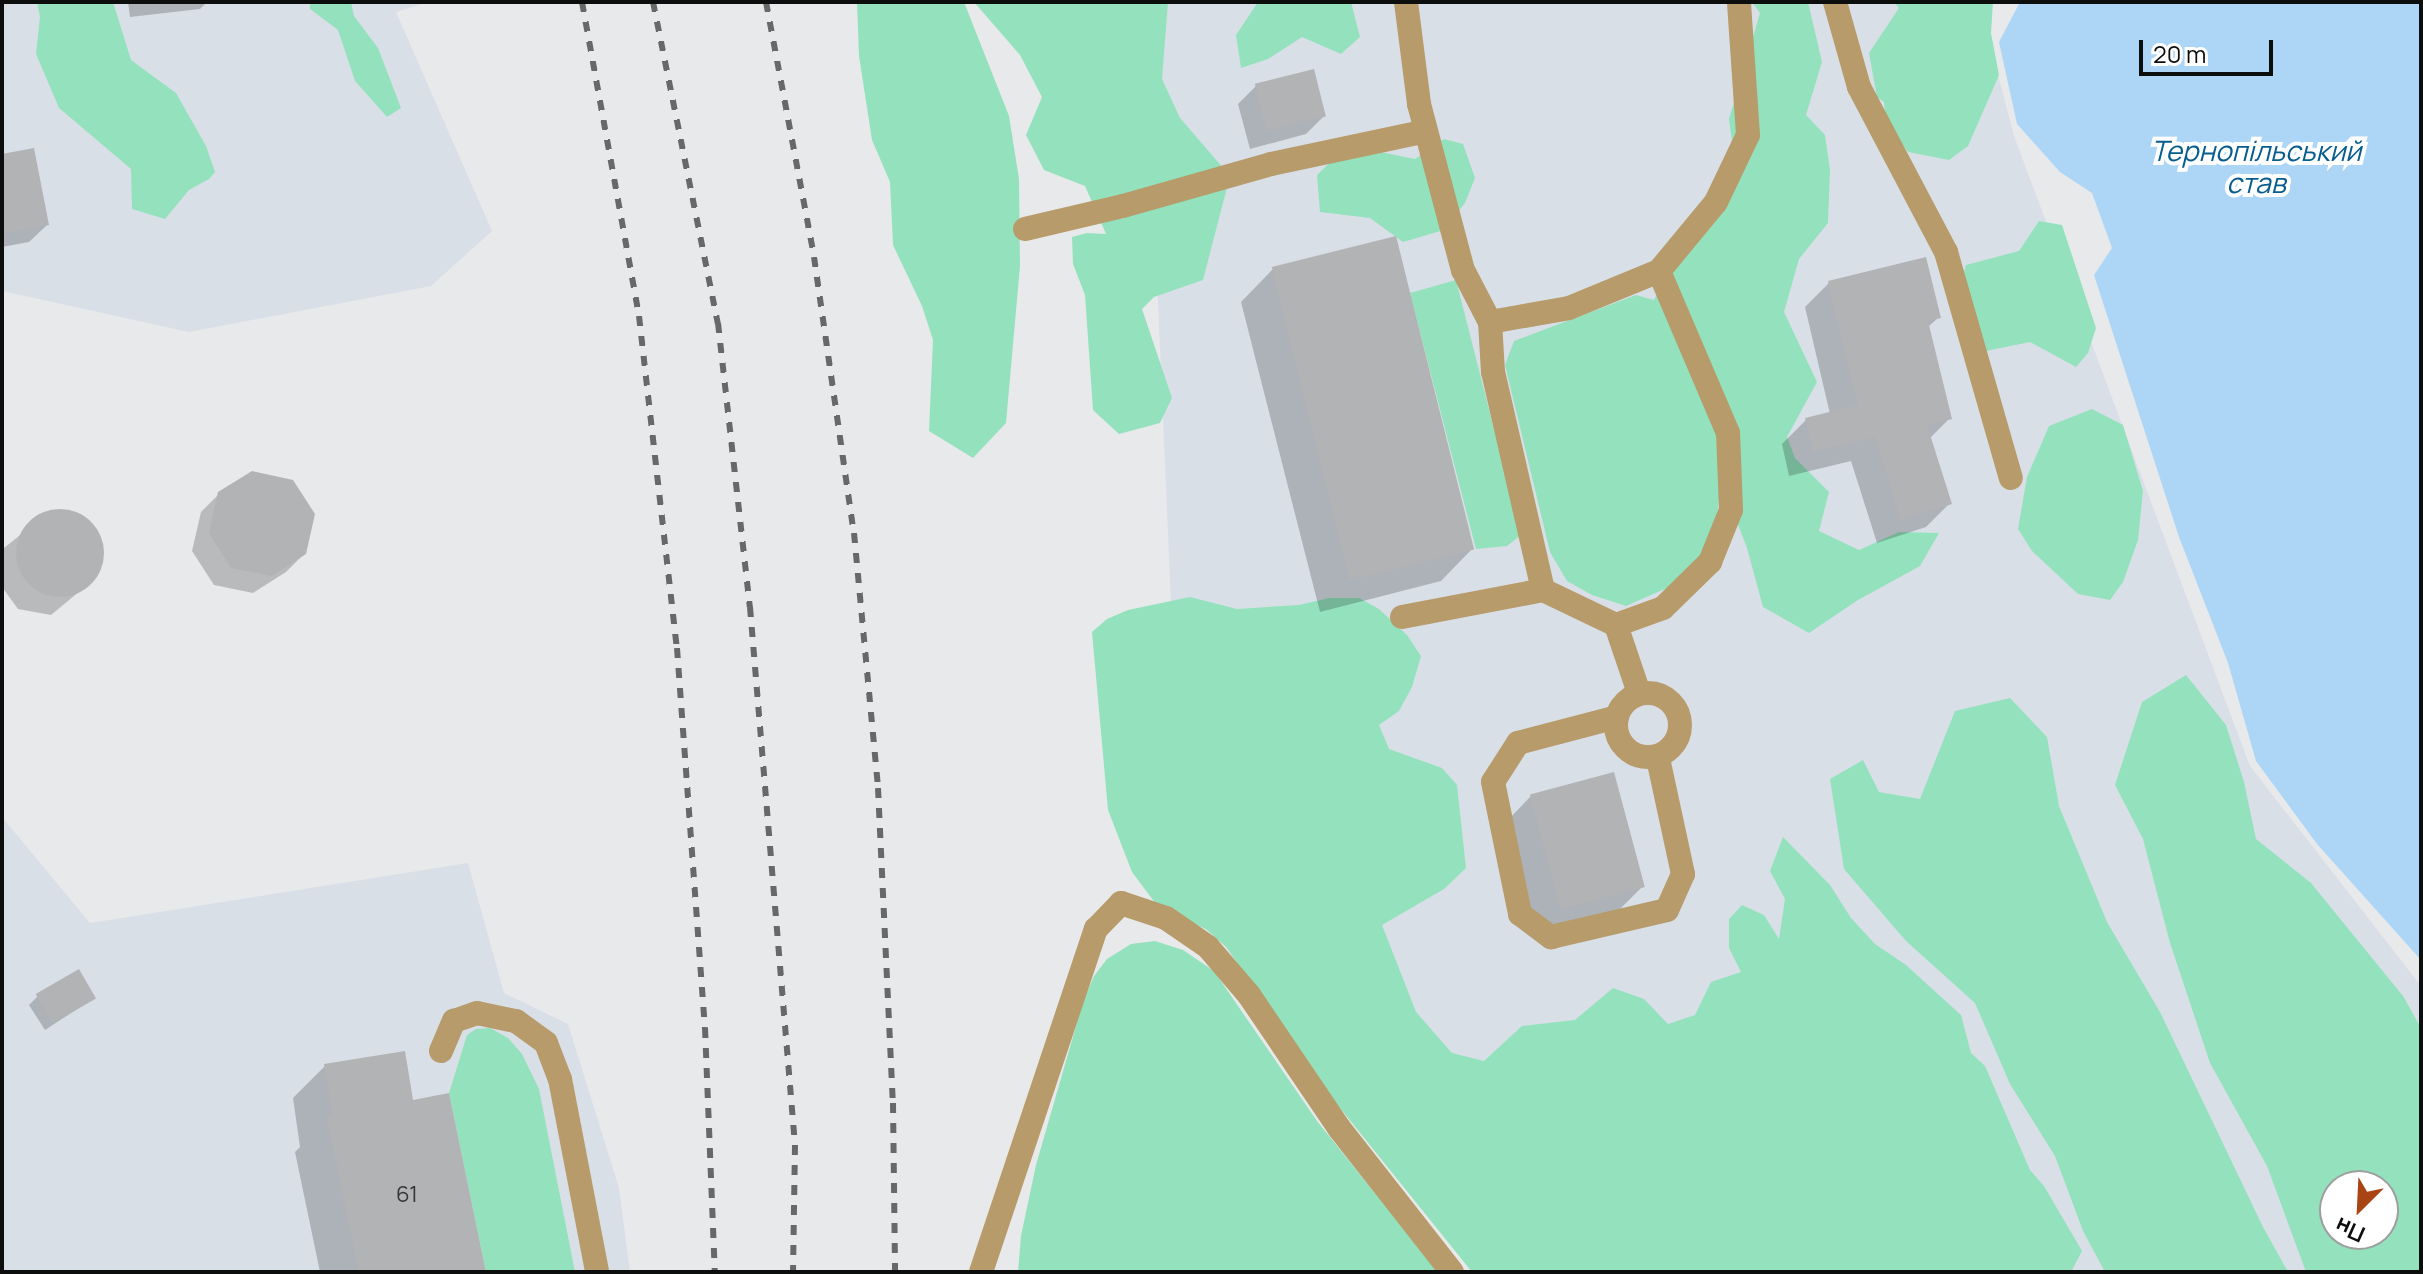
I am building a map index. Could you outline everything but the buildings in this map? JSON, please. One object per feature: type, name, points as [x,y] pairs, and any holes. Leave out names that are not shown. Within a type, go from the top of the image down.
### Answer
[{"type":"lane","points":[[1406,2],[1419,104],[1463,270],[1490,322],[1493,372],[1543,590]]},
{"type":"lane","points":[[1490,322],[1569,308],[1659,271],[1716,202],[1748,135],[1739,2]]},
{"type":"lane","points":[[1835,2],[1859,87],[1946,252],[2011,478]]},
{"type":"lane","points":[[1025,229],[1123,206],[1271,164],[1426,131]]},
{"type":"lane","points":[[1402,617],[1543,590],[1616,625],[1663,608],[1710,562],[1731,510],[1728,433],[1659,271]]},
{"type":"lane","points":[[1616,625],[1639,693]]},
{"type":"lane","points":[[1639,693],[1664,695],[1681,716],[1678,742],[1658,758],[1632,755],[1615,735],[1617,717],[1618,709],[1639,693]]},
{"type":"lane","points":[[1617,717],[1518,743],[1493,782],[1520,914],[1551,937],[1667,910],[1683,874],[1658,758]]},
{"type":"lane","points":[[981,1272],[1088,950],[1096,929],[1121,903],[1166,918],[1208,947],[1249,995],[1339,1128],[1452,1272]]},
{"type":"lane","points":[[441,1051],[454,1021],[477,1013],[516,1021],[546,1043],[560,1079],[597,1272]]},
{"type":"shaded area","points":[[2,2],[428,2],[396,12],[492,231],[431,286],[189,332],[2,291]]},
{"type":"shaded area","points":[[1145,2],[1979,2],[2014,136],[2250,766],[2421,986],[2421,1272],[1551,1272],[1178,764]]},
{"type":"shaded area","points":[[2,817],[90,923],[468,863],[504,993],[568,1024],[619,1188],[630,1272],[2,1272]]},
{"type":"green space","points":[[37,2],[113,2],[131,60],[176,93],[206,146],[215,172],[189,190],[165,219],[132,209],[131,169],[59,108],[36,54],[40,17]]},
{"type":"green space","points":[[310,2],[351,2],[354,16],[378,48],[401,108],[387,117],[355,81],[338,30],[310,9]]},
{"type":"green space","points":[[857,2],[964,2],[1009,116],[1019,179],[1020,266],[1006,423],[973,458],[929,431],[933,340],[922,306],[893,245],[890,182],[872,140],[859,56]]},
{"type":"green space","points":[[974,2],[1168,2],[1162,79],[1180,118],[1230,176],[1203,280],[1154,297],[1142,309],[1172,398],[1160,423],[1119,434],[1093,410],[1085,295],[1073,264],[1072,237],[1087,233],[1106,234],[1085,186],[1044,170],[1026,135],[1042,97],[1020,55]]},
{"type":"green space","points":[[1258,2],[1351,2],[1360,37],[1341,54],[1302,37],[1268,59],[1241,68],[1236,35]]},
{"type":"green space","points":[[1752,2],[1808,2],[1822,62],[1806,115],[1825,135],[1830,170],[1828,223],[1799,259],[1784,312],[1817,382],[1787,437],[1795,458],[1829,492],[1819,531],[1859,550],[1899,532],[1939,533],[1920,566],[1858,600],[1809,633],[1763,607],[1747,548],[1721,481],[1716,526],[1705,558],[1683,581],[1626,606],[1592,595],[1567,581],[1550,552],[1505,365],[1514,341],[1636,295],[1654,300],[1675,260],[1737,180],[1729,119],[1760,13]]},
{"type":"green space","points":[[1894,2],[1993,2],[1991,33],[1999,75],[1968,146],[1949,160],[1908,152],[1886,123],[1884,102],[1877,97],[1869,53],[1899,8]]},
{"type":"green space","points":[[1444,139],[1463,144],[1475,178],[1465,203],[1444,230],[1403,242],[1370,218],[1320,212],[1317,175],[1342,151],[1380,152],[1415,159]]},
{"type":"green space","points":[[2039,221],[2062,225],[2096,328],[2088,353],[2076,367],[2030,342],[1986,351],[1954,309],[1966,265],[2019,251]]},
{"type":"green space","points":[[1456,280],[1521,535],[1507,546],[1476,549],[1410,293]]},
{"type":"green space","points":[[2092,409],[2123,425],[2143,491],[2138,540],[2123,582],[2110,600],[2078,594],[2032,551],[2018,529],[2027,477],[2049,426]]},
{"type":"green space","points":[[1190,597],[1237,609],[1299,605],[1329,598],[1359,598],[1379,609],[1407,635],[1421,656],[1412,687],[1399,711],[1379,725],[1389,749],[1442,768],[1457,785],[1466,868],[1444,889],[1382,925],[1416,1012],[1452,1053],[1484,1061],[1522,1026],[1575,1020],[1613,988],[1644,999],[1668,1024],[1695,1015],[1711,982],[1741,972],[1729,948],[1729,919],[1742,905],[1764,915],[1779,939],[1785,899],[1770,871],[1783,837],[1830,885],[1851,918],[1875,944],[1906,965],[1961,1015],[1971,1053],[1985,1066],[2030,1170],[2044,1186],[2082,1251],[2071,1272],[1472,1272],[1336,1103],[1226,947],[1207,930],[1156,904],[1132,872],[1108,810],[1092,632],[1107,619],[1128,610]]},
{"type":"green space","points":[[2186,675],[2226,725],[2244,782],[2256,839],[2311,883],[2403,996],[2421,1028],[2421,1272],[2306,1272],[2267,1166],[2210,1063],[2170,943],[2143,839],[2115,785],[2142,702]]},
{"type":"green space","points":[[2010,698],[2047,737],[2059,806],[2107,922],[2160,1012],[2263,1227],[2288,1272],[2105,1272],[2083,1231],[2055,1156],[2010,1084],[1975,1003],[1906,941],[1844,869],[1830,779],[1863,760],[1879,792],[1920,799],[1955,711]]},
{"type":"green space","points":[[1155,941],[1183,950],[1214,971],[1317,1121],[1438,1272],[1018,1272],[1021,1236],[1036,1165],[1083,1002],[1094,976],[1107,959],[1131,944]]},
{"type":"green space","points":[[490,1028],[508,1038],[522,1054],[539,1089],[575,1272],[486,1272],[449,1093],[467,1035],[476,1029]]},
{"type":"water","name":"Тернопільський став","points":[[2020,2],[2421,2],[2421,960],[2317,844],[2256,761],[2228,663],[2179,537],[2094,275],[2112,248],[2092,193],[2060,172],[2017,124],[1999,42]]},
{"type":"railway","points":[[582,2],[639,316],[677,648],[705,1028],[715,1272]]},
{"type":"railway","points":[[653,2],[718,323],[750,607],[795,1145],[793,1272]]},
{"type":"railway","points":[[766,2],[814,257],[854,533],[878,788],[893,1103],[895,1272]]}]
